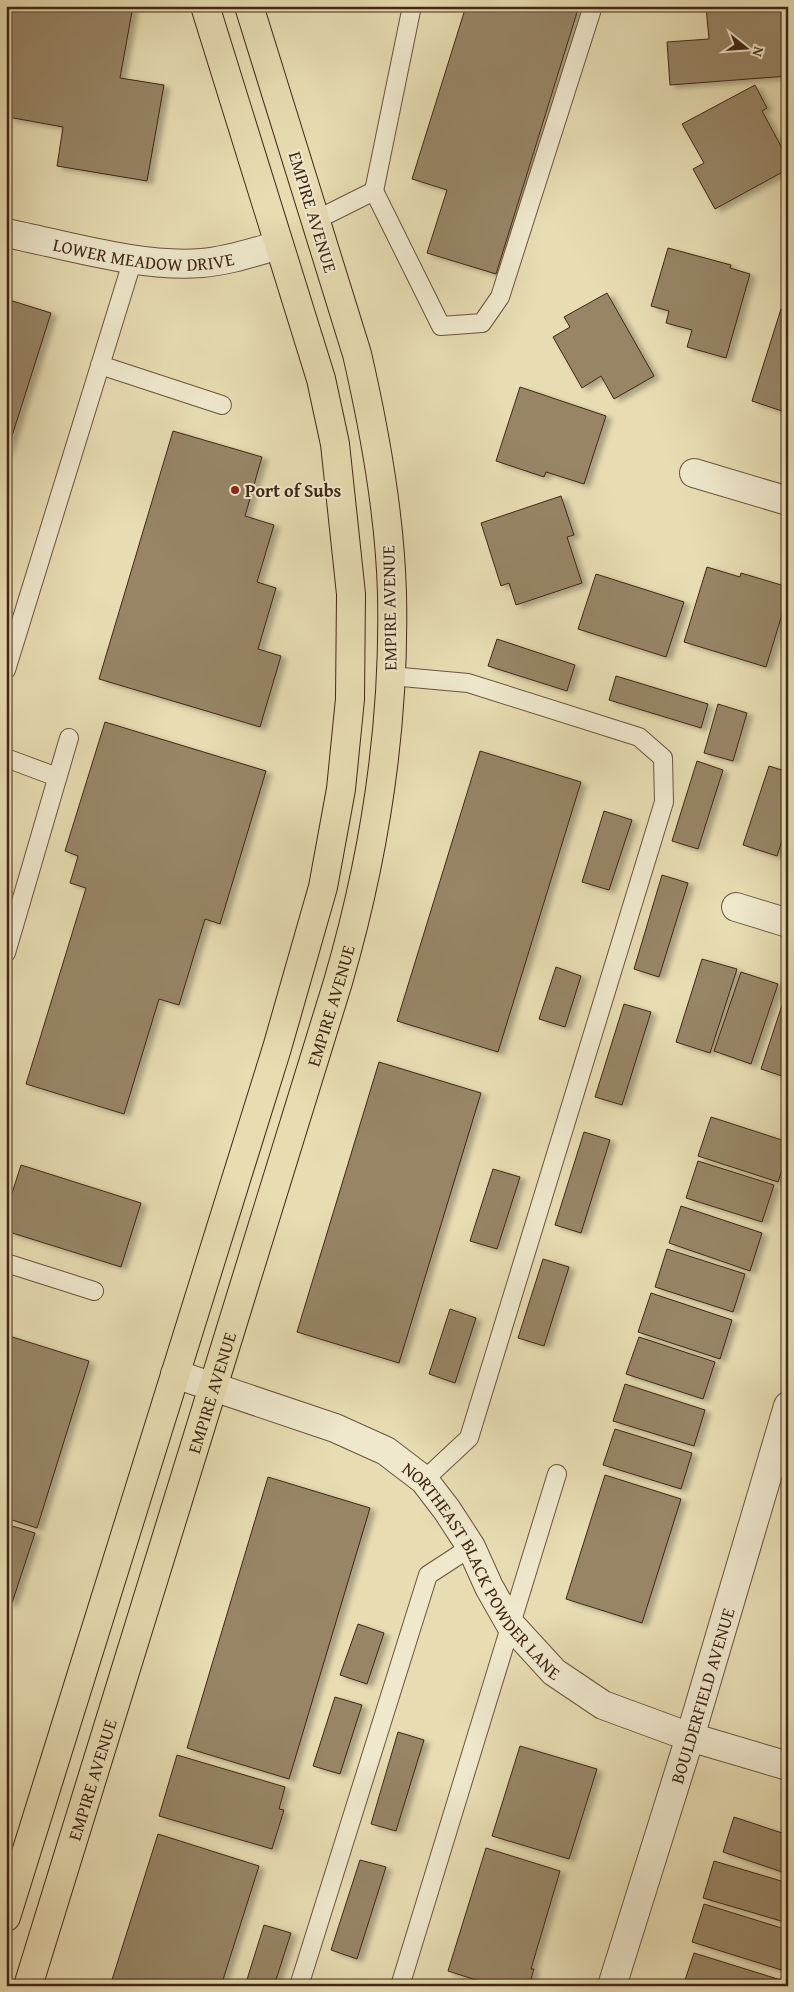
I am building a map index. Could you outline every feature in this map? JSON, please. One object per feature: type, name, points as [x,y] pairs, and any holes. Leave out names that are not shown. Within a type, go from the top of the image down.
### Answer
[{"type":"highway","points":[[6,1917],[176,1374],[308,941],[334,834],[347,736],[352,650],[351,594],[339,471],[321,379],[205,6]]},
{"type":"highway","name":"EMPIRE AVENUE","points":[[28,1986],[356,919],[377,815],[385,756],[391,676],[392,592],[380,477],[368,402],[356,354],[316,220],[249,6]]},
{"type":"street","name":"LOWER MEADOW DRIVE","points":[[6,233],[134,259],[178,264],[203,263],[230,258],[279,245]]},
{"type":"street","points":[[694,473],[788,501]]},
{"type":"street","points":[[736,907],[788,923]]},
{"type":"street","name":"NORTHEAST BLACK POWDER LANE","points":[[176,1374],[336,1428],[386,1451],[424,1480],[447,1510],[471,1547],[489,1587],[510,1624],[554,1672],[603,1705],[690,1737],[788,1766]]},
{"type":"street","name":"BOULDERFIELD AVENUE","points":[[612,1986],[690,1737],[788,1406]]},
{"type":"lane","points":[[412,6],[374,191],[441,326],[482,323],[500,296],[593,6]]},
{"type":"lane","points":[[316,220],[374,191]]},
{"type":"lane","points":[[6,670],[134,259]]},
{"type":"lane","points":[[100,365],[222,406]]},
{"type":"lane","points":[[391,676],[468,682],[639,737],[663,758],[664,802],[469,1438],[424,1480]]},
{"type":"lane","points":[[6,953],[69,738]]},
{"type":"lane","points":[[6,758],[57,778]]},
{"type":"lane","points":[[6,1263],[94,1291]]},
{"type":"lane","points":[[400,1986],[510,1624],[558,1474]]},
{"type":"lane","points":[[299,1986],[428,1575],[471,1547]]},
{"type":"building","points":[[8,6],[133,6],[120,78],[164,85],[147,181],[57,166],[63,127],[8,117],[10,106],[6,82]]},
{"type":"building","points":[[466,6],[579,6],[496,274],[427,253],[447,190],[412,179]]},
{"type":"building","points":[[787,6],[788,76],[670,85],[667,42],[709,39],[706,7]]},
{"type":"building","points":[[755,85],[767,108],[762,111],[788,159],[788,169],[715,209],[693,169],[704,163],[682,124]]},
{"type":"building","points":[[668,248],[731,265],[730,268],[750,274],[726,358],[687,347],[692,330],[666,323],[669,311],[651,306]]},
{"type":"building","points":[[607,293],[654,376],[614,399],[601,376],[582,388],[553,337],[570,327],[564,317]]},
{"type":"building","points":[[6,299],[51,313],[6,455]]},
{"type":"building","points":[[781,309],[788,312],[788,413],[752,401]]},
{"type":"building","points":[[520,387],[606,416],[584,484],[546,472],[544,477],[496,461]]},
{"type":"building","points":[[173,431],[262,457],[245,516],[274,525],[257,582],[276,588],[258,649],[281,656],[260,727],[99,679]]},
{"type":"building","points":[[561,496],[574,535],[567,537],[582,583],[516,605],[509,583],[501,586],[481,523]]},
{"type":"building","points":[[707,567],[740,577],[741,573],[788,587],[788,595],[766,667],[684,642]]},
{"type":"building","points":[[596,574],[684,602],[666,657],[578,629]]},
{"type":"building","points":[[497,639],[575,665],[567,691],[488,666]]},
{"type":"building","points":[[616,676],[708,704],[701,728],[609,700]]},
{"type":"building","points":[[718,704],[747,713],[733,761],[704,753]]},
{"type":"building","points":[[105,722],[266,771],[220,924],[205,919],[179,1005],[159,999],[124,1114],[26,1084],[86,888],[70,883],[78,856],[65,851]]},
{"type":"building","points":[[480,751],[581,782],[498,1052],[397,1021]]},
{"type":"building","points":[[697,761],[723,770],[698,849],[672,841]]},
{"type":"building","points":[[769,766],[788,772],[788,823],[777,856],[743,845]]},
{"type":"building","points":[[604,811],[632,820],[609,890],[582,882]]},
{"type":"building","points":[[662,875],[688,883],[659,977],[634,969]]},
{"type":"building","points":[[702,959],[737,969],[710,1053],[676,1042]]},
{"type":"building","points":[[556,967],[581,976],[565,1027],[539,1019]]},
{"type":"building","points":[[741,972],[778,984],[751,1064],[714,1051]]},
{"type":"building","points":[[788,990],[788,1078],[761,1069]]},
{"type":"building","points":[[624,1004],[651,1012],[622,1105],[595,1097]]},
{"type":"building","points":[[379,1062],[481,1093],[399,1363],[297,1332]]},
{"type":"building","points":[[711,1117],[788,1142],[788,1152],[778,1182],[698,1156]]},
{"type":"building","points":[[584,1132],[610,1140],[581,1233],[555,1225]]},
{"type":"building","points":[[698,1161],[774,1185],[762,1222],[686,1198]]},
{"type":"building","points":[[21,1165],[141,1203],[121,1267],[6,1231],[6,1212]]},
{"type":"building","points":[[493,1169],[520,1177],[497,1249],[470,1241]]},
{"type":"building","points":[[681,1206],[762,1233],[750,1271],[669,1243]]},
{"type":"building","points":[[667,1249],[745,1274],[733,1312],[655,1287]]},
{"type":"building","points":[[543,1259],[569,1267],[544,1346],[518,1338]]},
{"type":"building","points":[[651,1293],[732,1320],[720,1359],[638,1332]]},
{"type":"building","points":[[450,1309],[476,1318],[455,1383],[429,1374]]},
{"type":"building","points":[[6,1335],[89,1361],[37,1528],[6,1518]]},
{"type":"building","points":[[639,1337],[715,1362],[703,1399],[626,1374]]},
{"type":"building","points":[[625,1384],[705,1410],[694,1446],[613,1421]]},
{"type":"building","points":[[615,1429],[692,1453],[681,1489],[603,1465]]},
{"type":"building","points":[[605,1475],[681,1499],[642,1623],[566,1599]]},
{"type":"building","points":[[268,1477],[370,1508],[289,1779],[187,1748]]},
{"type":"building","points":[[6,1524],[35,1533],[12,1603],[6,1601]]},
{"type":"building","points":[[358,1624],[384,1633],[367,1684],[340,1675]]},
{"type":"building","points":[[335,1697],[362,1705],[340,1774],[313,1766]]},
{"type":"building","points":[[398,1732],[424,1740],[396,1831],[371,1824]]},
{"type":"building","points":[[520,1746],[597,1769],[569,1859],[492,1836]]},
{"type":"building","points":[[177,1755],[285,1787],[279,1809],[284,1810],[272,1849],[159,1816]]},
{"type":"building","points":[[734,1817],[788,1835],[788,1874],[723,1852]]},
{"type":"building","points":[[158,1834],[259,1866],[221,1986],[110,1986]]},
{"type":"building","points":[[486,1848],[560,1871],[531,1969],[534,1969],[529,1986],[495,1986],[448,1971]]},
{"type":"building","points":[[360,1860],[386,1867],[357,1959],[331,1950]]},
{"type":"building","points":[[714,1861],[788,1883],[788,1923],[703,1898]]},
{"type":"building","points":[[704,1904],[788,1930],[788,1972],[692,1942]]},
{"type":"building","points":[[264,1925],[291,1933],[274,1986],[245,1986]]},
{"type":"building","points":[[694,1953],[784,1981],[783,1986],[683,1986]]},
{"type":"place","name":"Port of Subs","points":[[235,490]]}]
